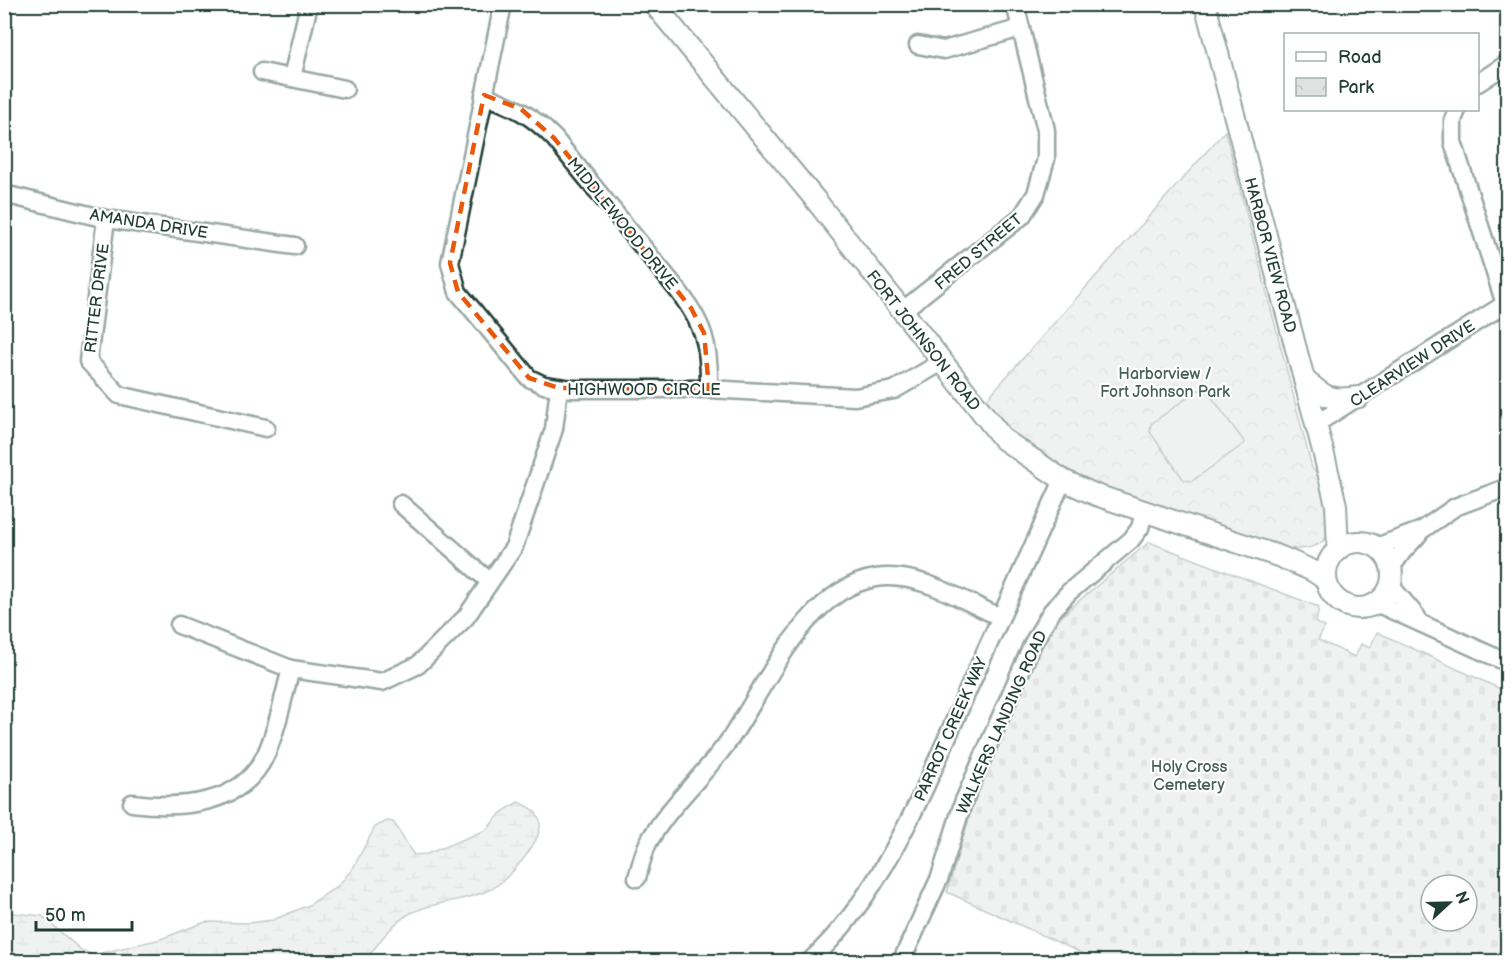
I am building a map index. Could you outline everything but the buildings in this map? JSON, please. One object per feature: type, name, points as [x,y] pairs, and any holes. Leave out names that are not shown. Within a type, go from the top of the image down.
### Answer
[{"type":"main road","name":"FORT JOHNSON ROAD","points":[[654,4],[814,198],[1003,439],[1063,480],[1144,512],[1281,557],[1313,571],[1326,580]]},
{"type":"main road","name":"HARBOR VIEW ROAD","points":[[1205,4],[1336,505],[1340,536],[1335,552]]},
{"type":"main road","points":[[1304,379],[1323,396],[1335,400],[1359,397]]},
{"type":"main road","name":"HARBOR VIEW ROAD","points":[[1336,505],[1349,529],[1371,544]]},
{"type":"main road","points":[[1356,542],[1371,544],[1388,560],[1391,577],[1376,603],[1362,608],[1347,606],[1334,596],[1326,580],[1328,562],[1335,552],[1356,542]]},
{"type":"main road","name":"FORT JOHNSON ROAD","points":[[1281,557],[1322,558],[1335,552]]},
{"type":"street","points":[[292,78],[309,4]]},
{"type":"street","name":"HIGHWOOD CIRCLE","points":[[503,4],[454,231],[450,263],[458,292],[529,378],[559,388],[710,389],[868,396],[894,390],[942,362]]},
{"type":"street","name":"FRED STREET","points":[[902,311],[950,276],[1022,216],[1036,194],[1046,159],[1046,130],[1015,4]]},
{"type":"street","points":[[918,45],[944,50],[1021,28]]},
{"type":"street","points":[[1479,82],[1508,63]]},
{"type":"street","points":[[262,72],[345,89]]},
{"type":"street","name":"MIDDLEWOOD DRIVE","points":[[484,95],[521,109],[548,132],[691,308],[704,333],[710,363],[710,389]]},
{"type":"street","points":[[1457,111],[1453,120],[1453,142],[1506,303]]},
{"type":"street","name":"AMANDA DRIVE","points":[[4,194],[106,219],[295,246]]},
{"type":"street","name":"RITTER DRIVE","points":[[106,219],[88,361],[119,395],[266,428]]},
{"type":"street","name":"CLEARVIEW DRIVE","points":[[1316,424],[1506,303]]},
{"type":"street","points":[[179,625],[291,669],[382,682],[418,665],[466,617],[514,547],[554,429],[559,388]]},
{"type":"street","name":"PARROT CREEK WAY","points":[[809,962],[843,924],[881,870],[921,795],[1063,480]]},
{"type":"street","points":[[1371,544],[1422,530],[1455,507],[1508,487]]},
{"type":"street","points":[[400,504],[489,581]]},
{"type":"street","name":"WALKERS LANDING ROAD","points":[[901,962],[940,877],[963,803],[1033,643],[1051,612],[1069,592],[1131,540],[1140,528],[1144,512]]},
{"type":"street","points":[[1422,530],[1391,577],[1406,607],[1430,627]]},
{"type":"street","points":[[637,878],[648,844],[671,811],[729,740],[793,638],[826,603],[845,589],[877,577],[914,580],[1000,617]]},
{"type":"street","points":[[1376,603],[1508,663]]},
{"type":"street","points":[[132,803],[167,808],[222,798],[249,778],[266,755],[291,669]]},
{"type":"highlighted area","points":[[484,95],[521,109],[554,138],[691,308],[704,333],[709,389],[559,388],[529,378],[458,292],[450,263]]},
{"type":"green space","name":"Harborview / Fort Johnson Park","points":[[1225,131],[1312,468],[1320,479],[1327,502],[1330,525],[1328,533],[1324,540],[1310,548],[1287,549],[1100,487],[1066,472],[1036,454],[1006,429],[984,402]]},
{"type":"green space","points":[[1198,390],[1208,392],[1245,443],[1192,481],[1184,480],[1150,432],[1151,424]]},
{"type":"green space","name":"Holy Cross Cemetery","points":[[1149,542],[1319,607],[1316,623],[1325,627],[1318,640],[1355,657],[1361,644],[1370,648],[1377,632],[1507,692],[1507,961],[1099,961],[947,892],[976,794],[1045,638],[1057,621]]},
{"type":"green space","points":[[518,802],[535,812],[540,823],[539,831],[529,851],[513,871],[489,890],[429,906],[402,918],[390,929],[365,961],[291,962],[273,959],[261,962],[5,961],[5,912],[42,916],[81,950],[93,955],[161,939],[205,922],[249,923],[273,920],[309,905],[338,886],[353,868],[375,827],[387,821],[393,822],[414,855],[427,854],[486,830],[501,813]]}]
